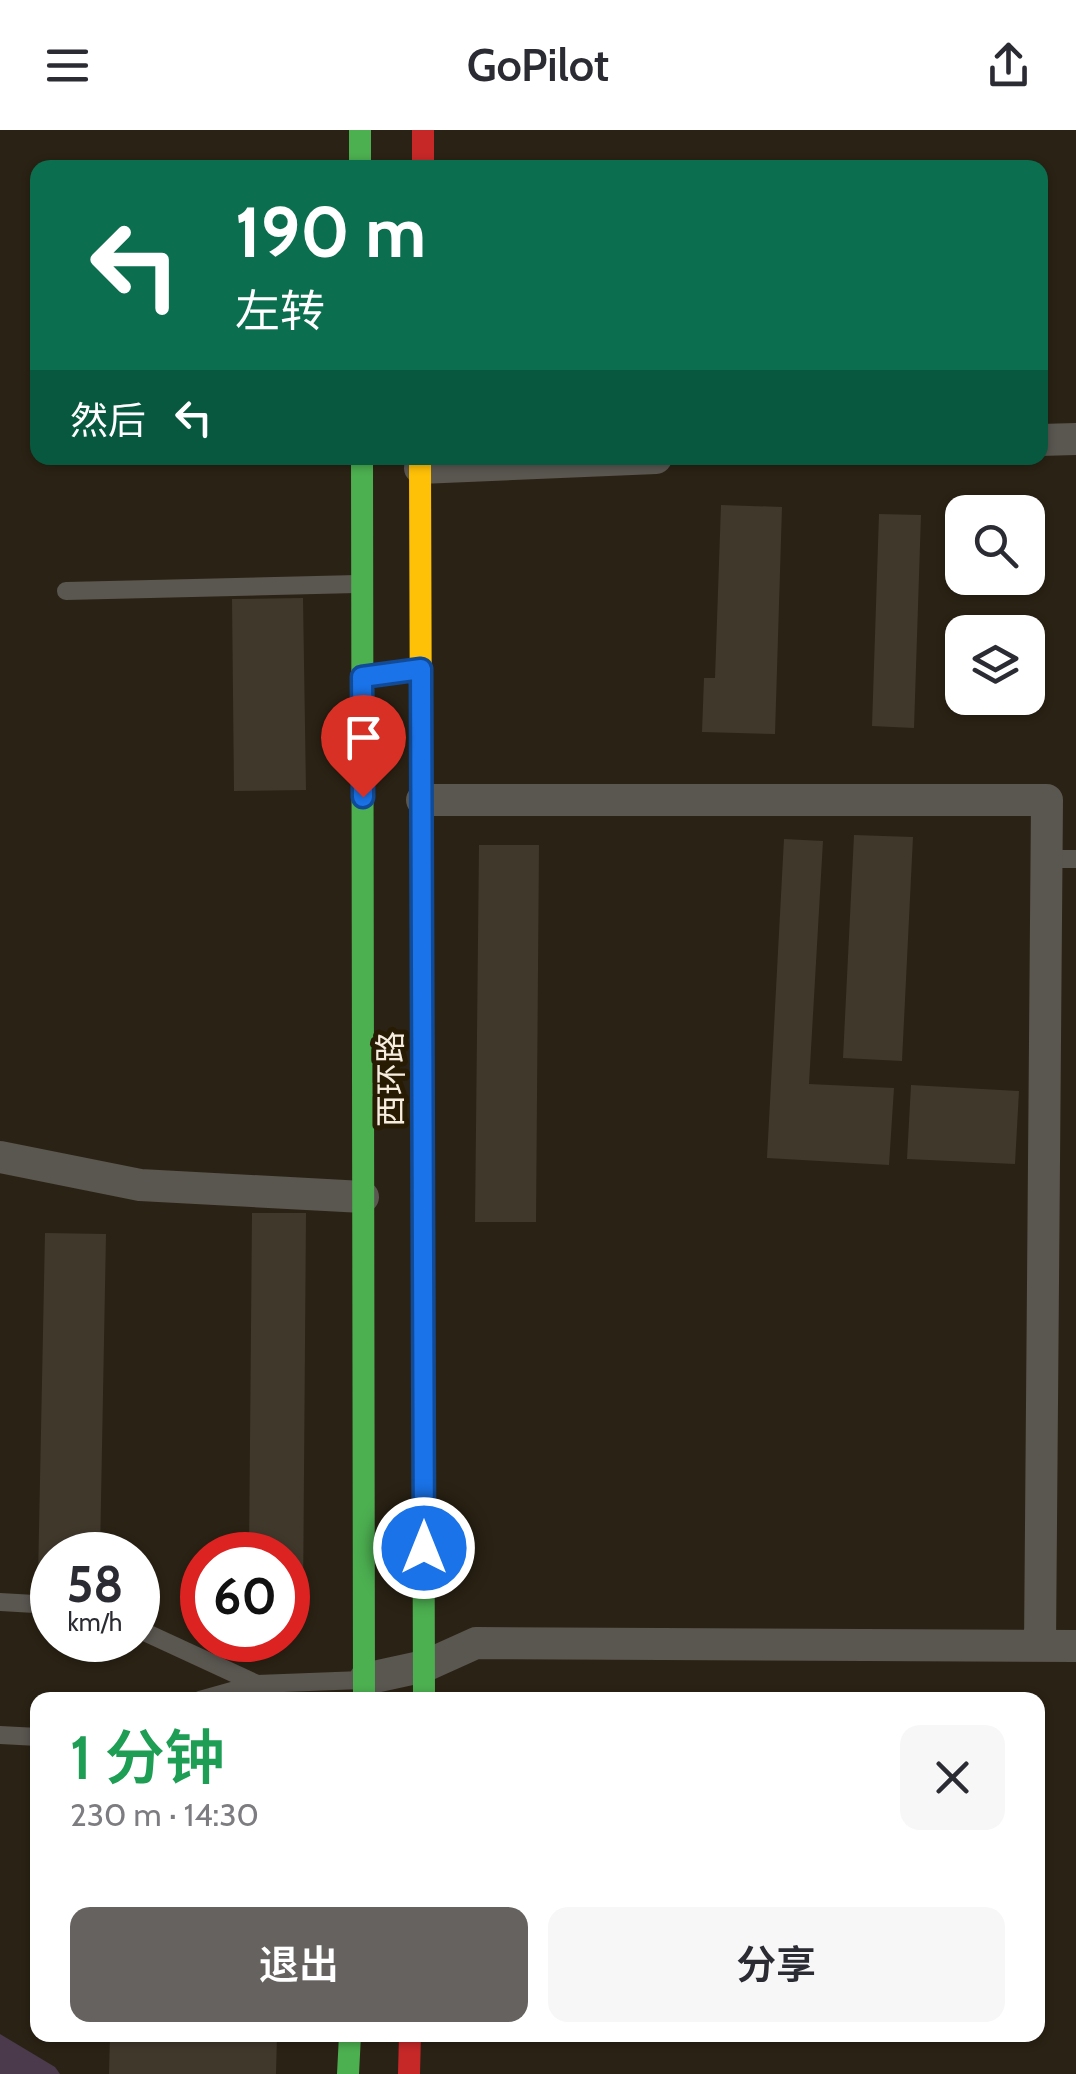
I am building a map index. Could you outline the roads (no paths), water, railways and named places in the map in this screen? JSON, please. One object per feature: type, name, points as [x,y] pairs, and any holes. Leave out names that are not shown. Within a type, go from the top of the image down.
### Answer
[{"type":"main road","points":[[360,130],[360,160]]},
{"type":"main road","points":[[422,160],[423,130]]},
{"type":"main road","name":"西环路","points":[[362,465],[364,1690]]},
{"type":"main road","name":"西环路","points":[[420,465],[424,1692]]},
{"type":"main road","points":[[348,2074],[350,2042]]},
{"type":"main road","points":[[409,2074],[410,2042]]},
{"type":"street","points":[[1048,440],[1076,439]]},
{"type":"street","points":[[362,677],[421,669]]},
{"type":"street","points":[[422,800],[1047,800],[1061,859],[1040,1645]]},
{"type":"street","points":[[0,1157],[140,1185],[364,1197]]},
{"type":"street","points":[[364,1690],[476,1643],[1076,1646]]},
{"type":"lane","points":[[66,592],[362,584]]},
{"type":"lane","points":[[0,1602],[30,1604]]},
{"type":"lane","points":[[160,1639],[257,1684]]},
{"type":"lane","points":[[228,1692],[257,1684],[364,1690]]},
{"type":"lane","points":[[0,1735],[30,1737]]}]
